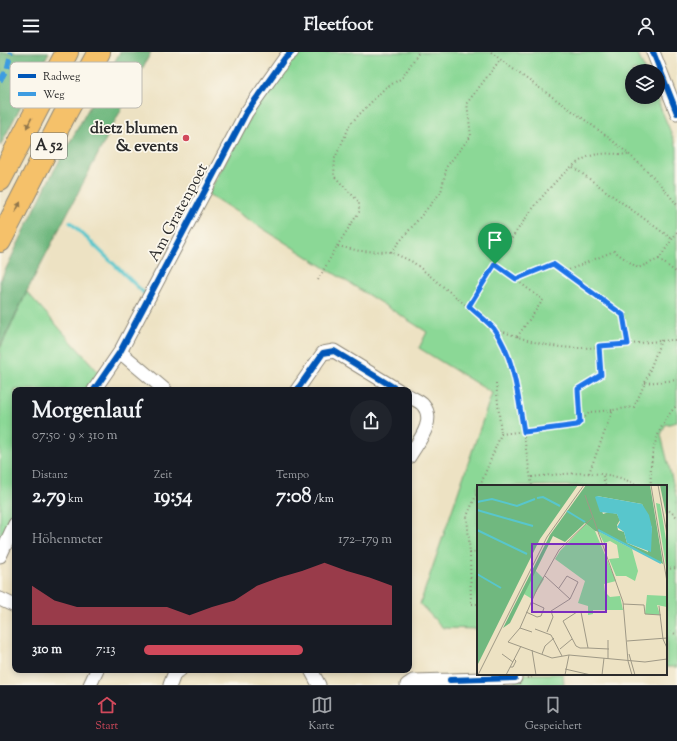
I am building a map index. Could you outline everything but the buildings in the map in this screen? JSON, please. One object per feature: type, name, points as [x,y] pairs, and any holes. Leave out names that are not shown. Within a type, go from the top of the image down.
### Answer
[{"type":"highway","name":"A 52","points":[[62,62],[67,52]]},
{"type":"highway","name":"A 52","points":[[94,62],[99,52]]},
{"type":"highway","name":"A 52","points":[[0,180],[38,108]]},
{"type":"highway","name":"A 52","points":[[0,241],[70,108]]},
{"type":"street","name":"Am Gratenpoet","points":[[96,387],[120,352],[246,113],[285,58],[292,52]]},
{"type":"street","points":[[653,52],[677,113]]},
{"type":"street","points":[[299,387],[323,353],[334,351],[393,387]]},
{"type":"street","points":[[120,352],[161,387]]},
{"type":"street","points":[[412,398],[423,405],[427,413],[428,424],[412,452]]},
{"type":"street","points":[[0,556],[12,530]]},
{"type":"street","points":[[0,599],[12,605]]},
{"type":"street","points":[[90,685],[96,673]]},
{"type":"street","points":[[170,685],[175,673]]},
{"type":"street","points":[[313,673],[319,685]]},
{"type":"street","points":[[407,685],[413,681],[451,683],[515,678]]},
{"type":"path","points":[[318,280],[337,246],[359,212],[359,202],[334,176],[335,158],[351,124],[385,88],[402,78],[420,52]]},
{"type":"path","points":[[491,52],[589,123],[630,155],[661,184],[677,205]]},
{"type":"path","points":[[391,252],[441,192],[447,166],[471,136],[467,103],[500,60]]},
{"type":"path","points":[[469,306],[495,264],[542,198],[558,179],[573,167],[590,157],[607,154],[630,155]]},
{"type":"path","points":[[573,167],[672,239]]},
{"type":"path","points":[[564,272],[614,251],[638,268],[658,258],[677,232]]},
{"type":"path","points":[[337,246],[360,251],[391,252],[413,262],[469,306],[493,328],[503,344],[514,376],[532,477],[532,485]]},
{"type":"path","points":[[658,258],[677,273]]},
{"type":"path","points":[[495,264],[543,300],[517,337]]},
{"type":"path","points":[[516,279],[553,264],[623,315],[628,344]]},
{"type":"path","points":[[493,328],[538,343],[562,347],[599,346],[661,340],[677,340]]},
{"type":"path","points":[[501,434],[577,425],[590,412],[634,407],[645,383],[661,340]]},
{"type":"path","points":[[580,422],[578,389],[601,375],[599,346]]},
{"type":"path","points":[[645,383],[677,380]]},
{"type":"path","points":[[480,485],[501,434],[496,383]]},
{"type":"path","points":[[651,485],[651,463],[658,432],[668,414],[677,405]]},
{"type":"path","points":[[589,473],[613,410]]},
{"type":"path","points":[[532,477],[589,473],[619,478],[635,485]]},
{"type":"path","points":[[603,476],[605,485]]},
{"type":"path","points":[[477,494],[468,516],[471,604],[477,604]]},
{"type":"path","points":[[667,509],[677,517]]},
{"type":"path","points":[[470,553],[477,552]]},
{"type":"path","points":[[667,569],[677,568]]},
{"type":"path","points":[[667,632],[677,634]]},
{"type":"green space","points":[[0,52],[49,52],[44,62],[10,62],[10,108],[20,108],[0,146]]},
{"type":"green space","points":[[120,52],[151,52],[142,69],[142,62],[114,62]]},
{"type":"green space","points":[[299,52],[637,52],[642,64],[625,64],[625,104],[659,104],[677,147],[677,422],[665,425],[661,435],[677,499],[677,667],[667,667],[667,485],[477,485],[477,629],[443,628],[420,604],[492,393],[419,348],[427,332],[208,194],[251,115],[288,61]]},
{"type":"green space","points":[[89,108],[122,108],[27,291],[0,347],[0,281],[50,178]]},
{"type":"green space","points":[[27,292],[103,377],[96,387],[12,387],[12,530],[0,556],[0,349]]},
{"type":"green space","points":[[515,675],[563,675],[564,685],[515,685]]},
{"type":"waterway","points":[[70,222],[145,294]]},
{"type":"marked path","points":[[0,81],[7,69],[11,52]]},
{"type":"cycle path","points":[[96,387],[120,352],[246,113],[285,58],[292,52]]},
{"type":"cycle path","points":[[653,52],[677,113]]},
{"type":"cycle path","points":[[299,387],[323,353],[334,351],[393,387]]},
{"type":"cycle path","points":[[450,680],[515,678]]},
{"type":"place","name":"dietz blumen & events","points":[[186,138]]},
{"type":"route","points":[[495,264],[516,279],[553,264],[623,315],[628,344],[599,346],[601,375],[578,389],[580,422],[577,425],[524,432],[514,376],[503,344],[493,328],[469,306],[495,264]]}]
